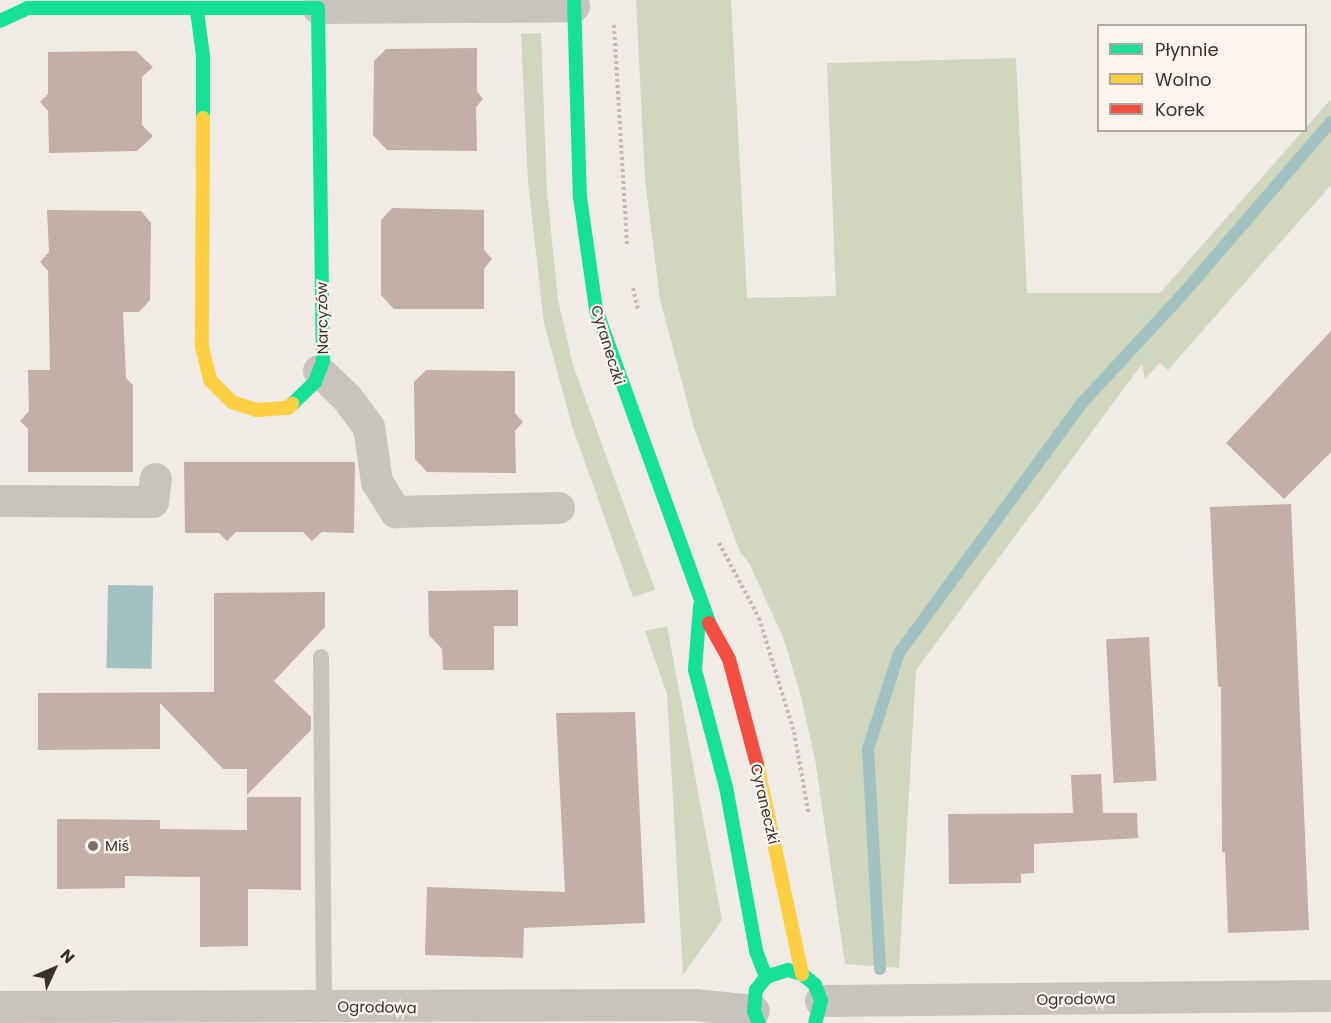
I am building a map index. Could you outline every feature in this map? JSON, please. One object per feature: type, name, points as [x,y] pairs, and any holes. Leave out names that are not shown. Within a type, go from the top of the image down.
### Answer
[{"type":"street","points":[[0,21],[28,8],[126,3],[197,11],[574,3]]},
{"type":"street","name":"Cyraneczki","points":[[574,3],[580,198],[596,310],[700,606],[729,659],[763,786],[802,974]]},
{"type":"street","name":"Narcyzów","points":[[197,11],[203,56],[202,347],[210,380],[232,402],[257,410],[288,408],[302,399],[323,361],[318,8]]},
{"type":"street","points":[[319,371],[347,398],[369,427],[377,483],[396,512],[559,508]]},
{"type":"street","points":[[0,501],[153,502],[156,479]]},
{"type":"street","name":"Cyraneczki","points":[[700,606],[695,670],[726,787],[756,951],[766,977]]},
{"type":"street","points":[[766,977],[788,970],[802,974]]},
{"type":"street","name":"Ogrodowa","points":[[802,974],[816,985],[818,1012],[1331,996]]},
{"type":"street","name":"Ogrodowa","points":[[0,1007],[324,1006],[411,1015],[695,1005],[756,1017],[756,990],[766,977]]},
{"type":"lane","points":[[321,657],[324,1006]]},
{"type":"path","points":[[614,22],[627,249]]},
{"type":"path","points":[[632,283],[639,317]]},
{"type":"path","points":[[713,533],[759,618],[794,732],[810,822]]},
{"type":"green space","points":[[636,0],[731,0],[747,298],[836,296],[827,63],[1016,58],[1027,293],[1160,293],[1302,132],[1307,132],[1307,126],[1331,99],[1331,185],[1168,370],[1160,363],[1145,379],[1142,364],[916,670],[899,968],[845,964],[815,759],[800,693],[783,637],[749,563],[740,552],[694,428],[660,299],[645,179]]},
{"type":"green space","points":[[541,33],[547,192],[558,300],[573,365],[655,590],[633,597],[572,426],[544,323],[528,183],[521,34]]},
{"type":"green space","points":[[667,626],[722,920],[683,975],[667,694],[645,631]]},
{"type":"water","points":[[108,585],[153,586],[152,669],[107,668]]},
{"type":"building","points":[[477,48],[477,91],[483,99],[476,107],[477,151],[387,150],[373,135],[374,61],[386,49]]},
{"type":"building","points":[[136,51],[153,67],[142,77],[142,125],[153,136],[137,151],[49,153],[48,111],[40,102],[48,94],[48,52]]},
{"type":"building","points":[[392,208],[484,210],[484,250],[492,259],[484,269],[484,309],[394,309],[381,295],[381,220]]},
{"type":"building","points":[[47,210],[141,211],[151,223],[150,300],[139,312],[123,312],[126,378],[133,385],[133,472],[28,472],[28,429],[20,421],[29,411],[28,370],[50,370],[48,271],[40,262],[49,252]]},
{"type":"building","points":[[1331,331],[1331,452],[1284,499],[1226,443]]},
{"type":"building","points":[[426,370],[515,371],[515,413],[523,422],[515,431],[516,473],[427,472],[415,459],[414,382]]},
{"type":"building","points":[[184,462],[355,462],[354,533],[322,532],[312,541],[303,532],[236,532],[227,541],[219,533],[185,533]]},
{"type":"building","points":[[1291,504],[1309,930],[1228,933],[1225,852],[1222,852],[1221,687],[1218,687],[1210,507]]},
{"type":"building","points":[[518,590],[518,626],[494,626],[494,670],[443,670],[442,649],[429,635],[428,591]]},
{"type":"building","points":[[325,592],[325,627],[274,681],[311,717],[311,730],[247,795],[247,769],[223,769],[160,703],[160,749],[38,750],[38,693],[214,692],[214,593]]},
{"type":"building","points":[[1149,637],[1157,781],[1114,783],[1106,639]]},
{"type":"building","points":[[635,712],[645,923],[524,928],[523,958],[425,955],[427,887],[565,892],[556,713]]},
{"type":"building","points":[[1101,774],[1103,813],[1137,813],[1138,838],[1034,844],[1034,873],[1021,874],[1021,883],[949,884],[948,814],[1073,813],[1071,775]]},
{"type":"building","points":[[247,797],[301,797],[301,890],[248,889],[248,946],[200,947],[200,877],[125,876],[125,888],[57,889],[57,819],[160,820],[160,829],[247,830]]},
{"type":"waterway","points":[[880,969],[868,749],[899,653],[1082,403],[1182,295],[1331,122]]},
{"type":"traffic: fast","points":[[574,0],[580,197],[596,310],[709,623]]},
{"type":"traffic: fast","points":[[0,21],[28,8],[318,8],[323,361],[315,382],[292,404]]},
{"type":"traffic: fast","points":[[197,11],[203,56],[203,118]]},
{"type":"traffic: fast","points":[[700,606],[695,670],[726,787],[756,951],[766,977]]},
{"type":"traffic: fast","points":[[759,1023],[754,1011],[756,990],[766,977],[788,970],[802,974],[815,985],[821,1001],[815,1023]]},
{"type":"traffic: slow","points":[[203,118],[202,347],[210,380],[232,402],[257,410],[288,408],[292,404]]},
{"type":"traffic: slow","points":[[757,764],[802,974]]},
{"type":"traffic: jam","points":[[709,623],[729,659],[757,764]]},
{"type":"place","name":"Miś","points":[[93,846]]}]
